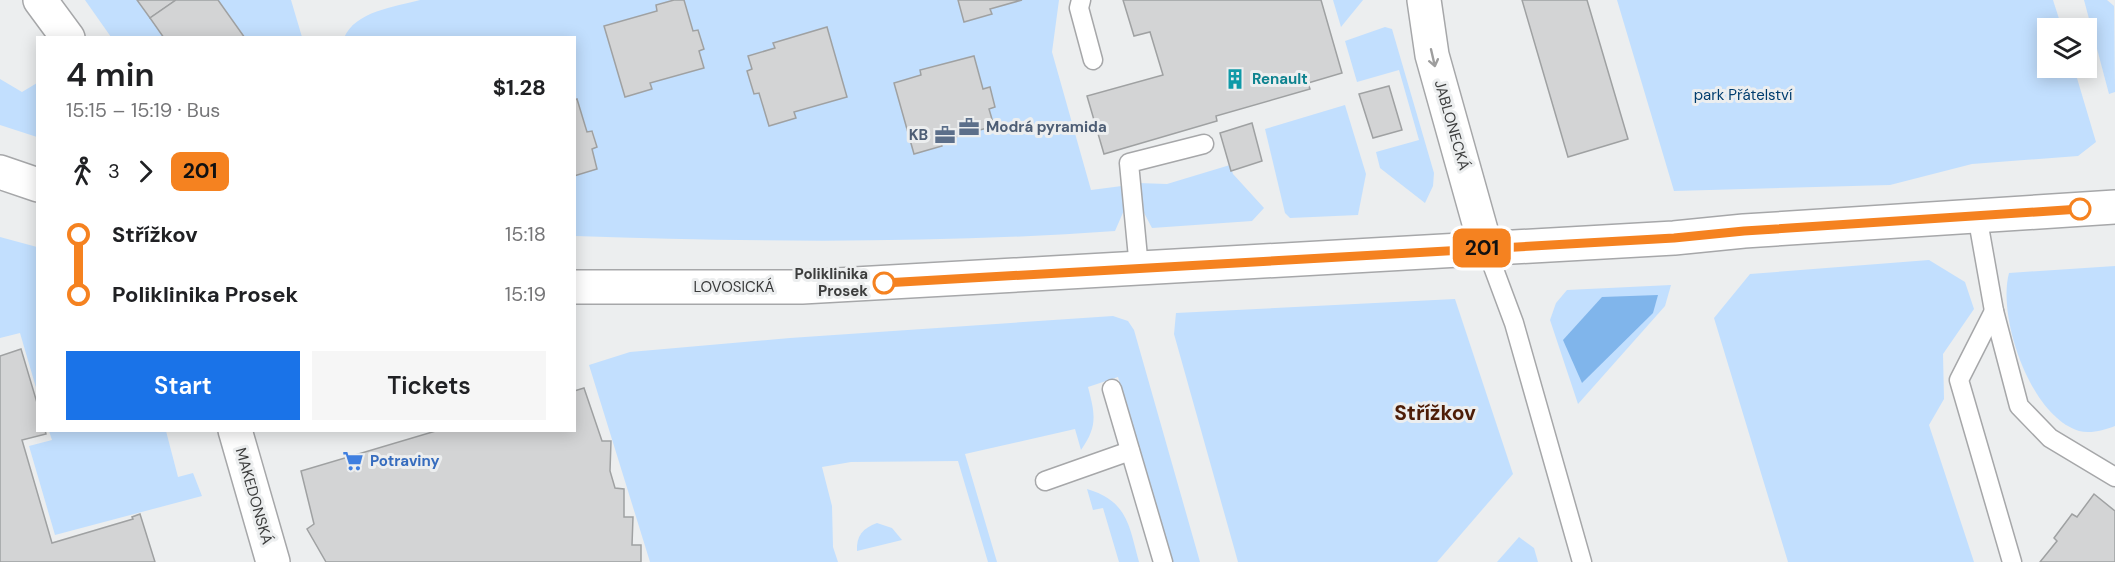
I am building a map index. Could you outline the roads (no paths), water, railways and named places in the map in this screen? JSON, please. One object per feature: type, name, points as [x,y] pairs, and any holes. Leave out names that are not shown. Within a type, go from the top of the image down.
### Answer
[{"type":"street","points":[[40,0],[67,36]]},
{"type":"street","name":"JABLONECKÁ","points":[[1424,0],[1432,55],[1486,248]]},
{"type":"street","points":[[0,172],[36,183]]},
{"type":"street","name":"LOVOSICKÁ","points":[[582,294],[802,287],[1674,238],[2115,207]]},
{"type":"street","name":"MAKEDONSKÁ","points":[[236,432],[273,562]]},
{"type":"lane","points":[[1081,0],[1079,9],[1093,60]]},
{"type":"lane","points":[[1139,268],[1129,163],[1204,144]]},
{"type":"lane","points":[[1977,215],[1994,312],[2019,406],[2050,438],[2115,477]]},
{"type":"lane","points":[[1486,248],[1514,323],[1582,562]]},
{"type":"lane","points":[[1994,312],[1959,380],[2012,562]]},
{"type":"lane","points":[[1112,389],[1163,562]]},
{"type":"lane","points":[[1045,481],[1130,451]]},
{"type":"place","name":"Renault","points":[[1235,79]]},
{"type":"place","name":"Modrá pyramida","points":[[969,127]]},
{"type":"place","name":"KB","points":[[945,135]]},
{"type":"place","name":"Poliklinika Prosek","points":[[884,283]]},
{"type":"place","name":"Potraviny","points":[[353,461]]},
{"type":"district","name":"Střížkov","points":[[1435,413]]},
{"type":"park label","name":"park Přátelství","points":[[1743,95]]}]
